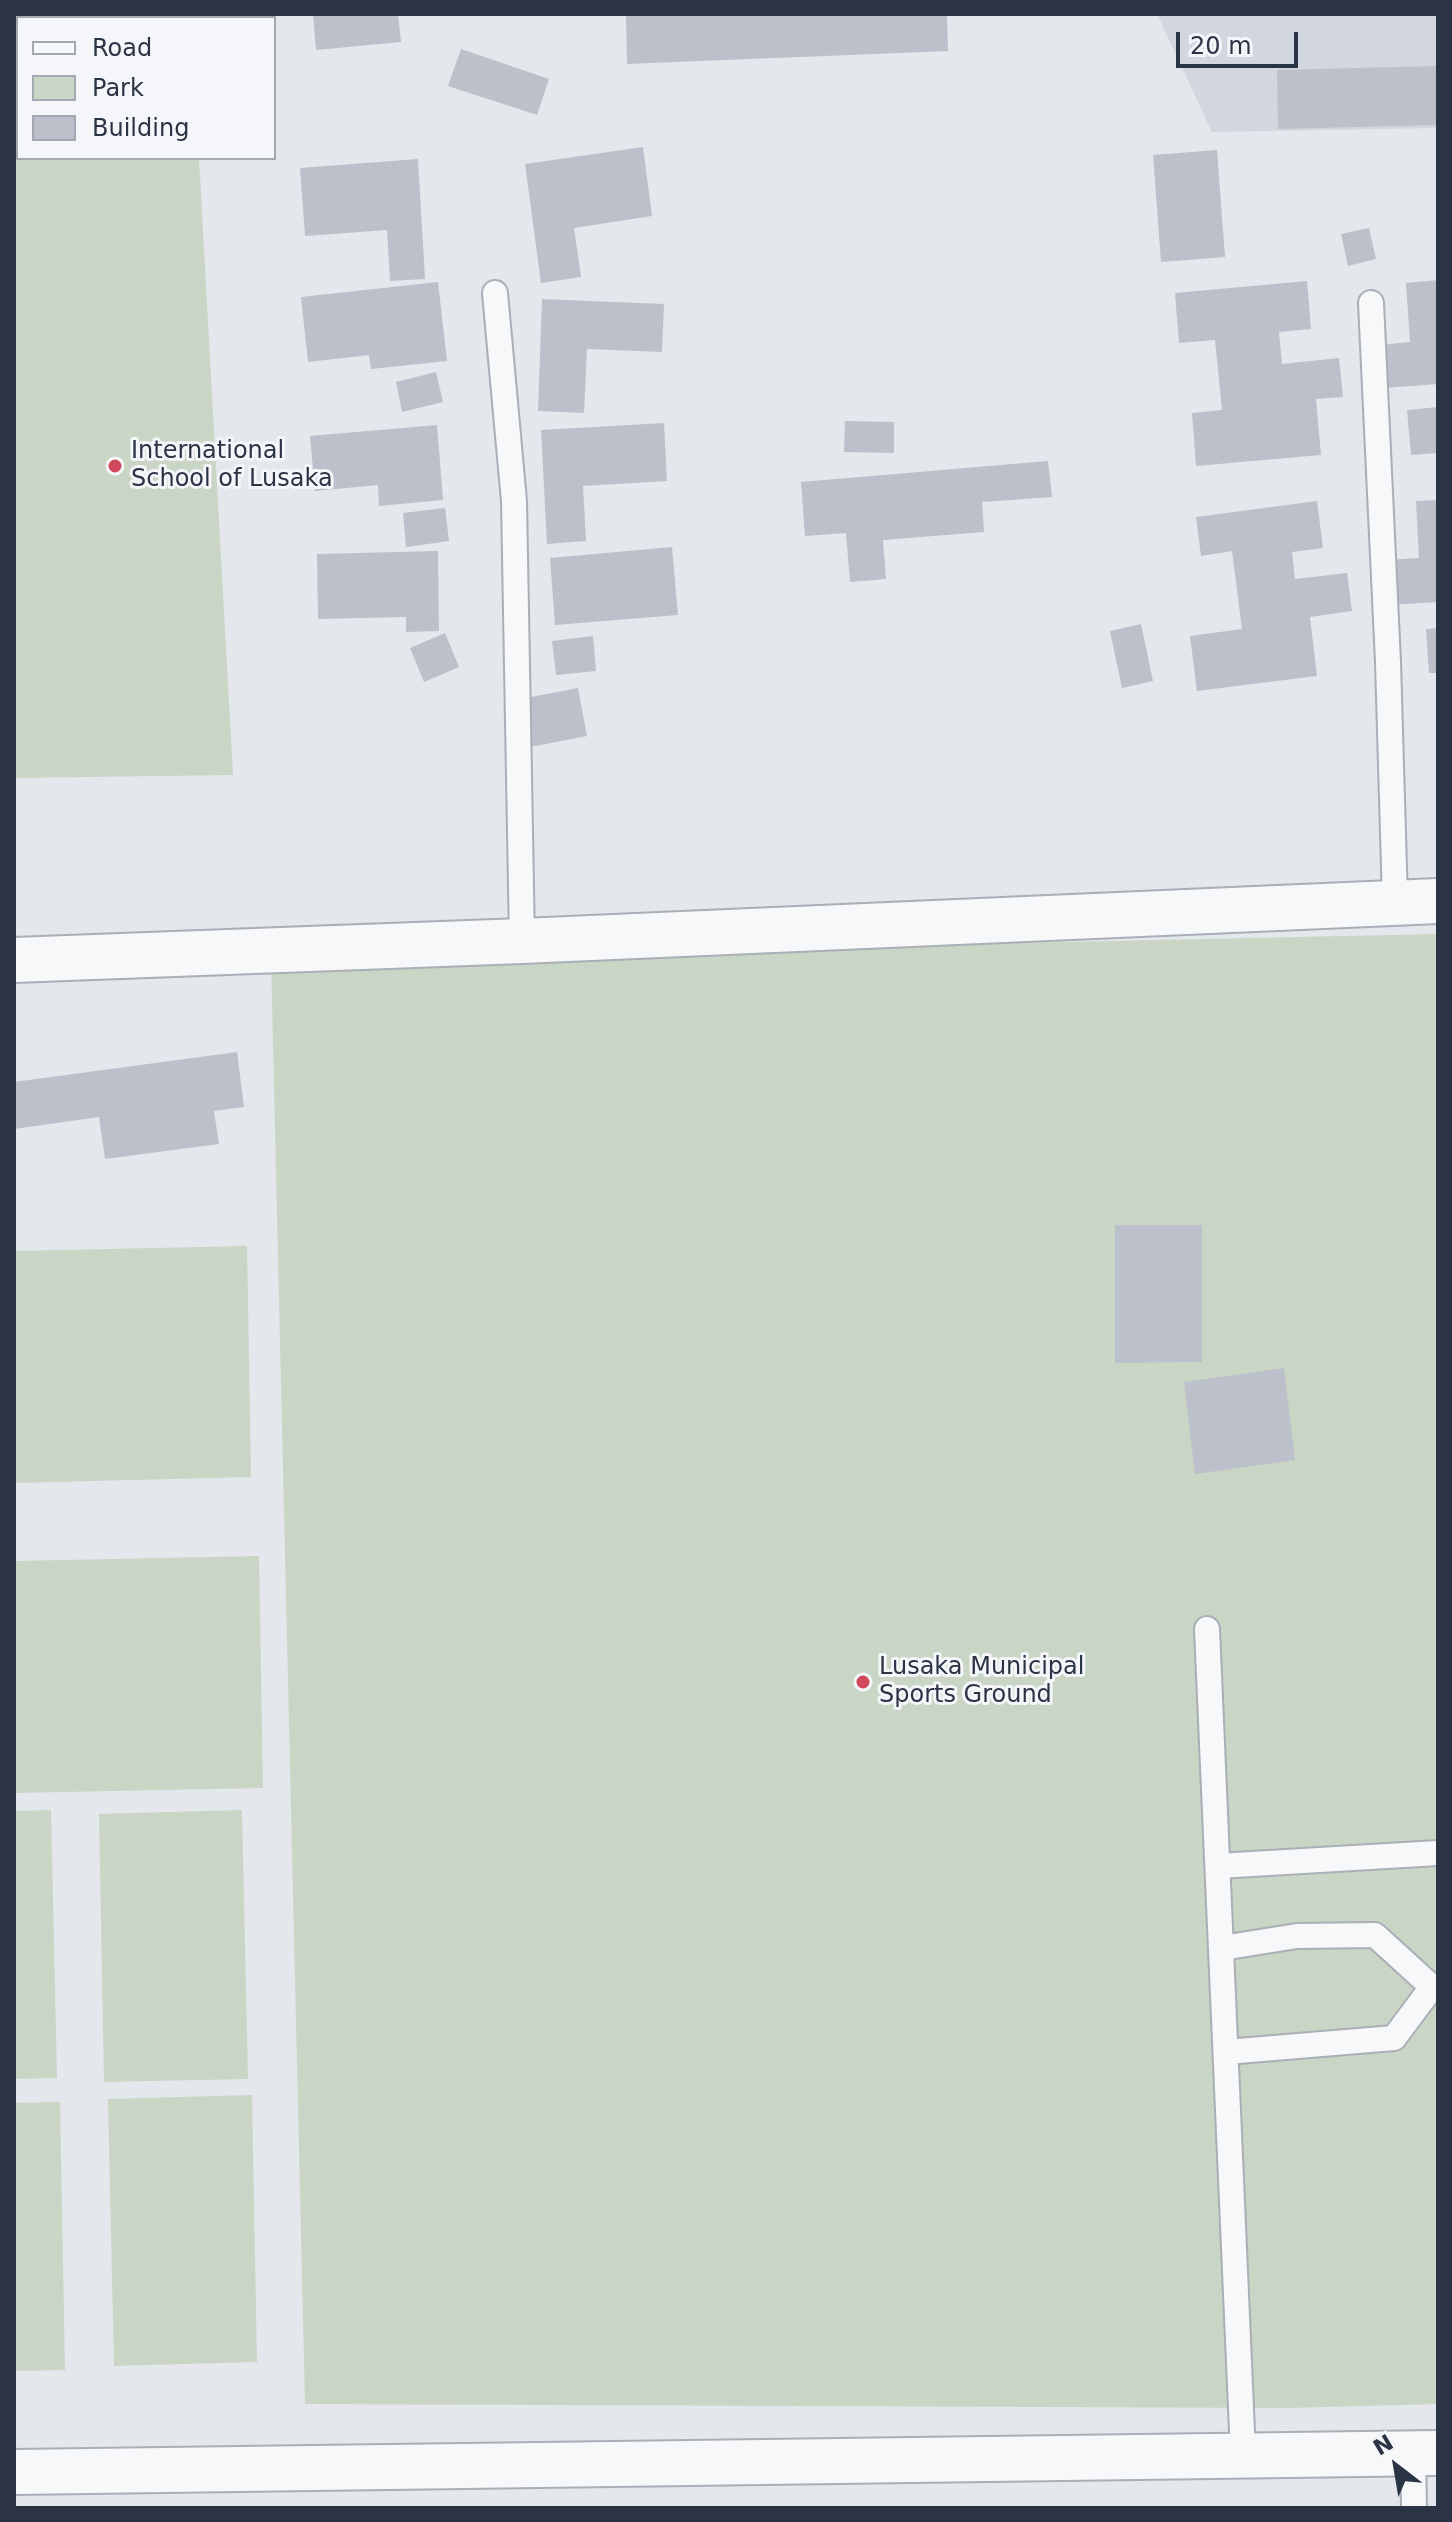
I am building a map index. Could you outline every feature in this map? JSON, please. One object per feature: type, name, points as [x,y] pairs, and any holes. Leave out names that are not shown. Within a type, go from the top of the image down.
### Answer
[{"type":"street","points":[[14,960],[1438,901]]},
{"type":"street","points":[[14,2472],[1425,2453]]},
{"type":"lane","points":[[495,293],[514,501],[522,941]]},
{"type":"lane","points":[[1371,303],[1388,662],[1395,902]]},
{"type":"lane","points":[[1207,1629],[1243,2454]]},
{"type":"lane","points":[[1218,1866],[1438,1853]]},
{"type":"lane","points":[[1222,1948],[1297,1936],[1375,1935],[1432,1987],[1394,2038],[1226,2052]]},
{"type":"lane","points":[[1414,2508],[1425,2453]]},
{"type":"shaded area","points":[[1157,14],[1438,14],[1438,128],[1212,132]]},
{"type":"green space","name":"International School of Lusaka","points":[[14,14],[191,14],[16,16],[16,160],[199,160],[233,775],[14,778]]},
{"type":"green space","name":"Lusaka Municipal Sports Ground","points":[[1438,934],[1438,2404],[1288,2408],[305,2404],[271,959]]},
{"type":"green space","points":[[247,1246],[251,1477],[14,1483],[14,1251]]},
{"type":"green space","points":[[259,1556],[263,1788],[14,1793],[14,1561]]},
{"type":"green space","points":[[51,1810],[57,2078],[14,2079],[14,1811]]},
{"type":"green space","points":[[242,1810],[248,2079],[104,2082],[99,1814]]},
{"type":"green space","points":[[252,2095],[257,2362],[114,2366],[108,2099]]},
{"type":"green space","points":[[60,2102],[65,2370],[14,2371],[14,2103]]},
{"type":"building","points":[[313,14],[398,14],[401,42],[316,50]]},
{"type":"building","points":[[626,14],[947,14],[948,51],[627,64]]},
{"type":"building","points":[[461,49],[549,79],[537,115],[448,86]]},
{"type":"building","points":[[1438,66],[1438,125],[1278,129],[1277,70]]},
{"type":"building","points":[[643,147],[652,216],[574,228],[581,277],[541,283],[525,164]]},
{"type":"building","points":[[1217,150],[1225,257],[1161,262],[1153,155]]},
{"type":"building","points":[[418,159],[425,279],[390,281],[387,230],[305,236],[300,168]]},
{"type":"building","points":[[1369,228],[1376,259],[1348,266],[1341,234]]},
{"type":"building","points":[[1438,280],[1438,384],[1384,388],[1380,345],[1410,342],[1406,283]]},
{"type":"building","points":[[1307,281],[1311,329],[1279,332],[1282,364],[1339,358],[1343,397],[1316,399],[1321,455],[1196,466],[1192,413],[1222,410],[1215,340],[1179,343],[1175,293]]},
{"type":"building","points":[[438,282],[447,361],[371,369],[369,355],[308,362],[301,297]]},
{"type":"building","points":[[542,299],[664,304],[662,352],[587,349],[584,413],[538,411]]},
{"type":"building","points":[[436,372],[443,402],[402,412],[396,382]]},
{"type":"building","points":[[1438,407],[1438,453],[1411,455],[1407,410]]},
{"type":"building","points":[[845,421],[894,422],[894,453],[844,452]]},
{"type":"building","points":[[664,423],[667,481],[583,486],[586,541],[547,544],[541,430]]},
{"type":"building","points":[[437,425],[443,500],[379,506],[378,485],[315,491],[310,436]]},
{"type":"building","points":[[1048,461],[1052,497],[982,502],[984,532],[883,540],[886,579],[850,582],[846,533],[805,536],[801,482]]},
{"type":"building","points":[[1438,500],[1438,602],[1390,605],[1387,560],[1419,558],[1416,501]]},
{"type":"building","points":[[1317,501],[1323,548],[1292,552],[1295,579],[1347,573],[1352,611],[1310,617],[1317,676],[1197,691],[1190,636],[1242,629],[1232,551],[1201,556],[1196,517]]},
{"type":"building","points":[[445,508],[449,541],[406,547],[403,513]]},
{"type":"building","points":[[672,547],[678,615],[555,625],[550,558]]},
{"type":"building","points":[[438,551],[439,631],[406,632],[406,617],[318,619],[317,554]]},
{"type":"building","points":[[1141,624],[1153,681],[1122,688],[1110,631]]},
{"type":"building","points":[[1438,628],[1438,673],[1429,673],[1426,629]]},
{"type":"building","points":[[445,633],[459,667],[424,682],[410,648]]},
{"type":"building","points":[[593,636],[596,671],[556,675],[552,641]]},
{"type":"building","points":[[578,688],[587,736],[530,747],[521,699]]},
{"type":"building","points":[[237,1052],[244,1107],[214,1111],[219,1144],[105,1159],[99,1117],[14,1129],[14,1082]]},
{"type":"building","points":[[1115,1225],[1202,1225],[1202,1362],[1115,1363]]},
{"type":"building","points":[[1284,1368],[1295,1460],[1195,1474],[1184,1382]]},
{"type":"place","name":"International School of Lusaka","points":[[115,466]]},
{"type":"place","name":"Lusaka Municipal Sports Ground","points":[[863,1682]]}]
